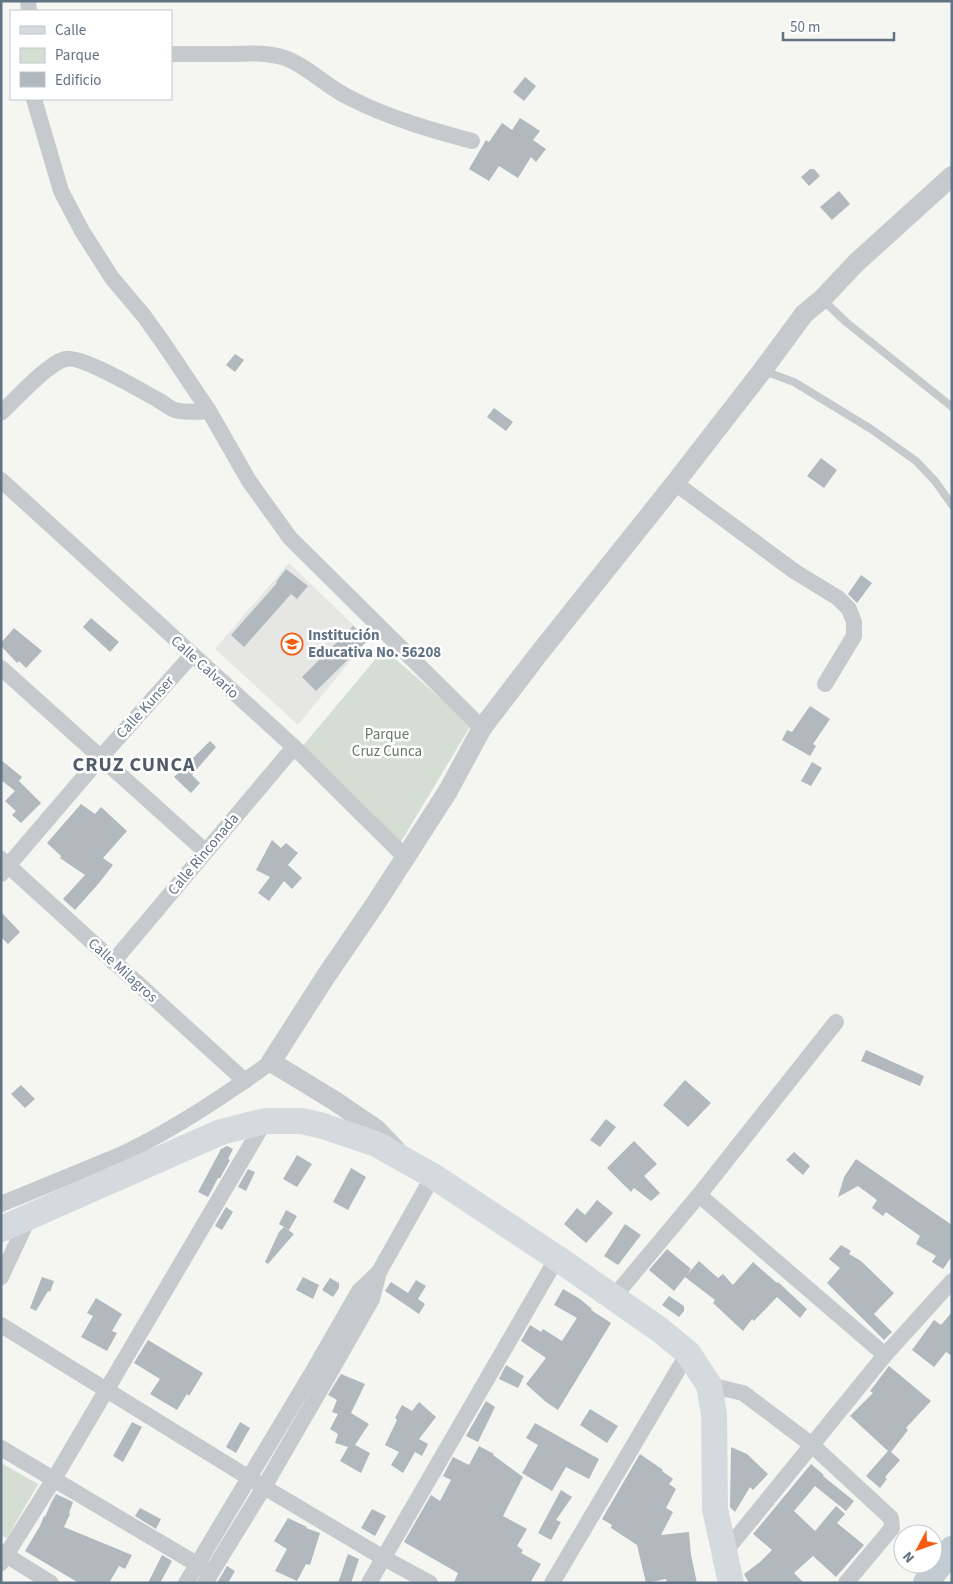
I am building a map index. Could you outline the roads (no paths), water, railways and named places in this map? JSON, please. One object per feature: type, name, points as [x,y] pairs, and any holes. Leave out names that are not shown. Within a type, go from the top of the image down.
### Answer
[{"type":"main road","points":[[1,1229],[29,1217],[122,1165],[221,1132],[265,1121],[302,1121],[376,1144],[433,1176],[557,1258],[612,1299],[660,1330],[688,1353],[709,1385],[714,1414],[715,1509],[731,1583]]},
{"type":"street","points":[[172,54],[256,53],[281,57],[300,66],[348,98],[380,112],[432,130],[472,141]]},
{"type":"street","points":[[34,100],[61,191],[82,231],[112,278],[149,323],[209,411],[249,481],[290,538],[482,728]]},
{"type":"street","points":[[1,1204],[122,1165],[141,1146],[245,1081],[271,1062],[448,791],[482,728],[762,371],[804,314],[822,299],[856,263],[952,176]]},
{"type":"street","points":[[1,413],[36,380],[55,364],[65,359],[90,364],[175,410],[209,411]]},
{"type":"street","name":"Calle Calvario","points":[[1,480],[294,747],[405,857]]},
{"type":"street","points":[[674,483],[794,571],[838,598],[849,609],[854,622],[854,636],[825,684]]},
{"type":"street","name":"Calle Kunser","points":[[4,866],[192,655]]},
{"type":"street","points":[[1,668],[205,851]]},
{"type":"street","name":"Calle Rinconada","points":[[114,962],[294,747]]},
{"type":"street","name":"Calle Milagros","points":[[4,866],[114,962],[245,1081]]},
{"type":"street","points":[[612,1299],[699,1195],[836,1022]]},
{"type":"street","points":[[271,1062],[335,1101],[376,1129],[407,1161]]},
{"type":"street","points":[[51,1583],[3,1557],[54,1478],[265,1121]]},
{"type":"street","points":[[1,1448],[197,1564],[208,1578],[264,1487],[320,1375],[358,1291],[379,1272],[433,1176]]},
{"type":"street","points":[[699,1195],[885,1355]]},
{"type":"street","points":[[1,1277],[29,1217]]},
{"type":"street","points":[[369,1583],[382,1557],[557,1258]]},
{"type":"street","points":[[724,1553],[885,1355],[952,1281]]},
{"type":"street","points":[[1,1325],[264,1487],[382,1557],[430,1583]]},
{"type":"street","points":[[552,1583],[688,1353]]},
{"type":"street","points":[[186,1583],[249,1477],[320,1375]]},
{"type":"street","points":[[709,1385],[743,1393],[812,1445],[891,1518],[892,1528],[846,1583]]},
{"type":"street","points":[[226,1514],[241,1524]]},
{"type":"lane","points":[[822,299],[846,322],[952,408]]},
{"type":"lane","points":[[762,371],[794,382],[870,429],[916,461],[935,481],[952,504]]},
{"type":"waterway","points":[[926,1583],[952,1549]]},
{"type":"place","name":"Institución Educativa No. 56208","points":[[292,644]]},
{"type":"district","name":"CRUZ CUNCA","points":[[134,764]]},
{"type":"park label","name":"Parque Cruz Cunca","points":[[387,742]]}]
